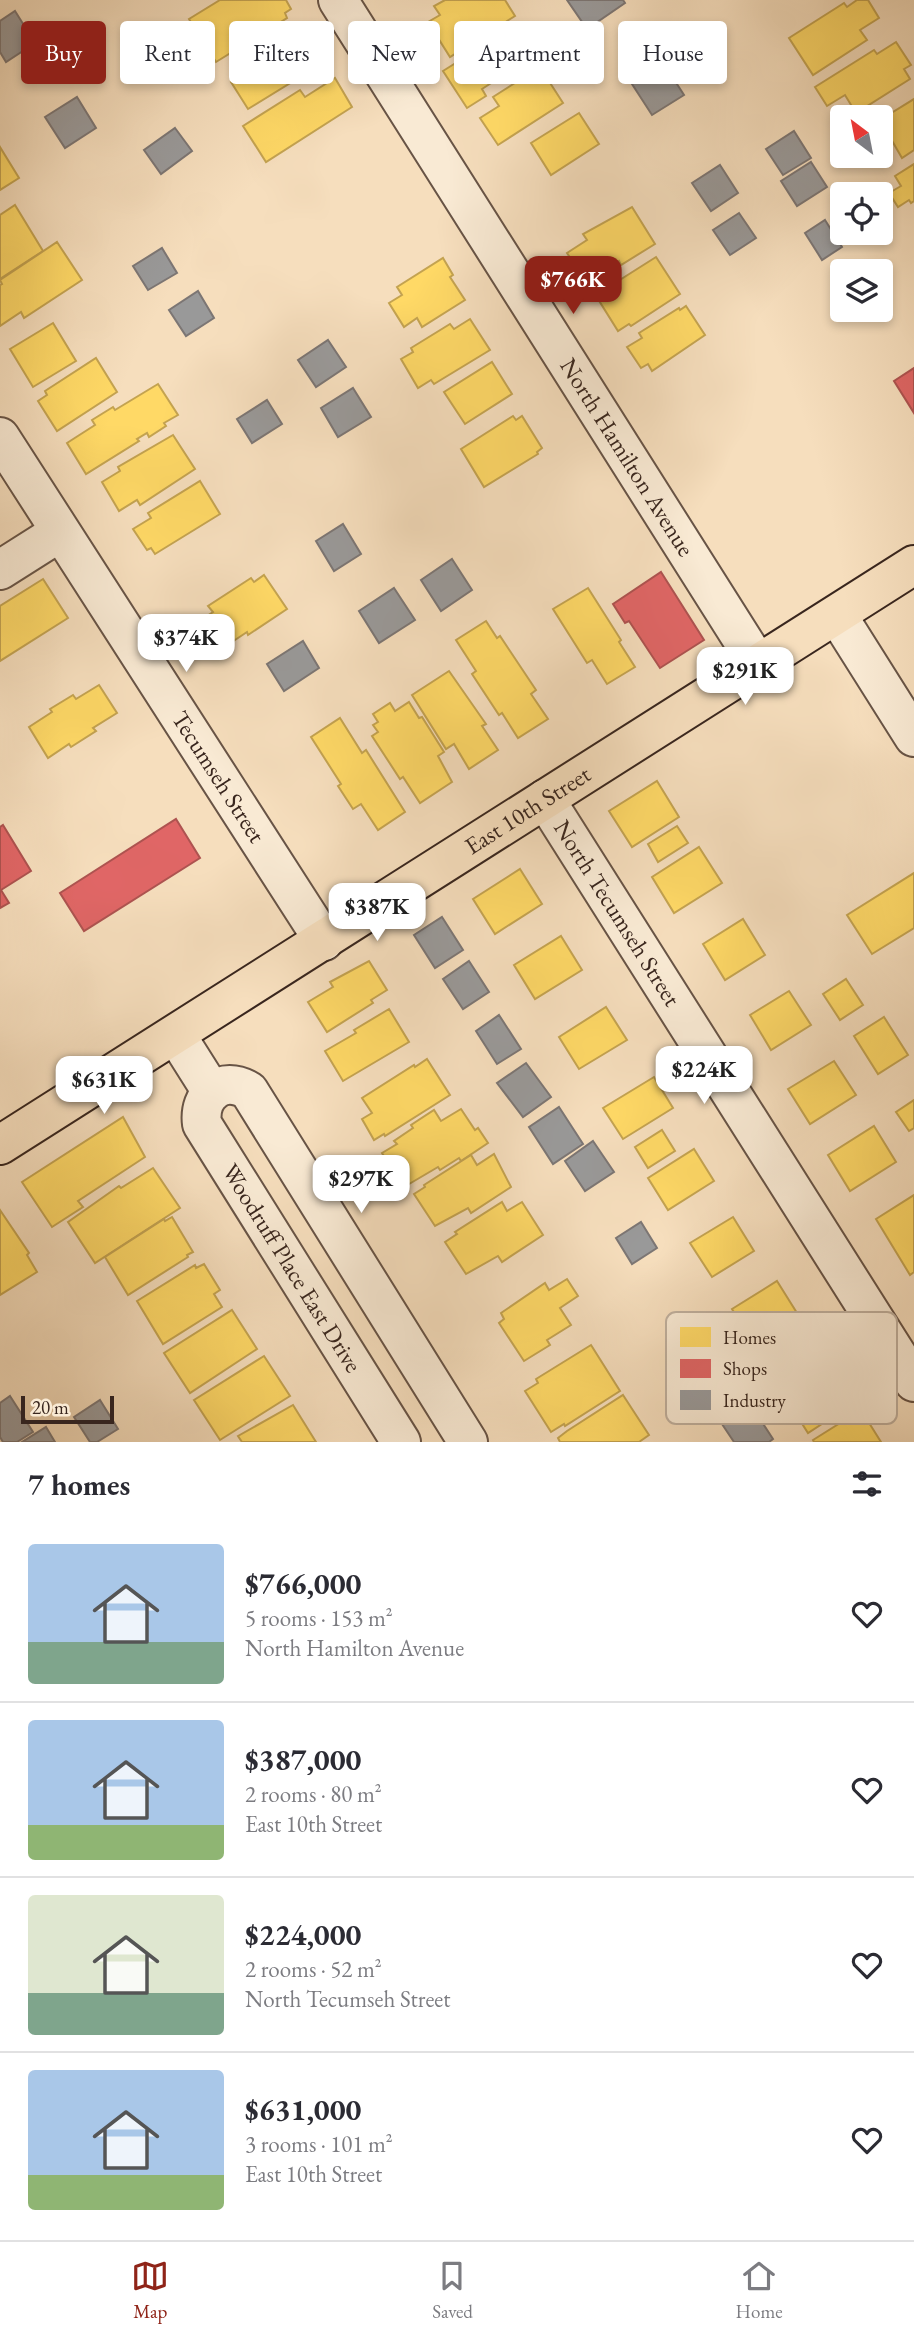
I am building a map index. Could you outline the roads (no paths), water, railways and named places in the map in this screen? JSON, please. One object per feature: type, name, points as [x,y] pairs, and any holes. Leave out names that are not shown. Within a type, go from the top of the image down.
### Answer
[{"type":"main road","name":"East 10th Street","points":[[0,1146],[914,565]]},
{"type":"street","name":"North Hamilton Avenue","points":[[338,0],[758,664]]},
{"type":"street","name":"Tecumseh Street","points":[[0,437],[324,941]]},
{"type":"street","points":[[0,570],[60,532]]},
{"type":"street","points":[[837,615],[914,737]]},
{"type":"street","name":"North Tecumseh Street","points":[[545,799],[870,1312]]},
{"type":"street","points":[[176,1035],[212,1092],[225,1085],[249,1091],[468,1442]]},
{"type":"street","name":"Woodruff Place East Drive","points":[[212,1092],[202,1107],[202,1124],[401,1442]]},
{"type":"street","name":"North Tecumseh Street","points":[[897,1355],[914,1382]]}]
